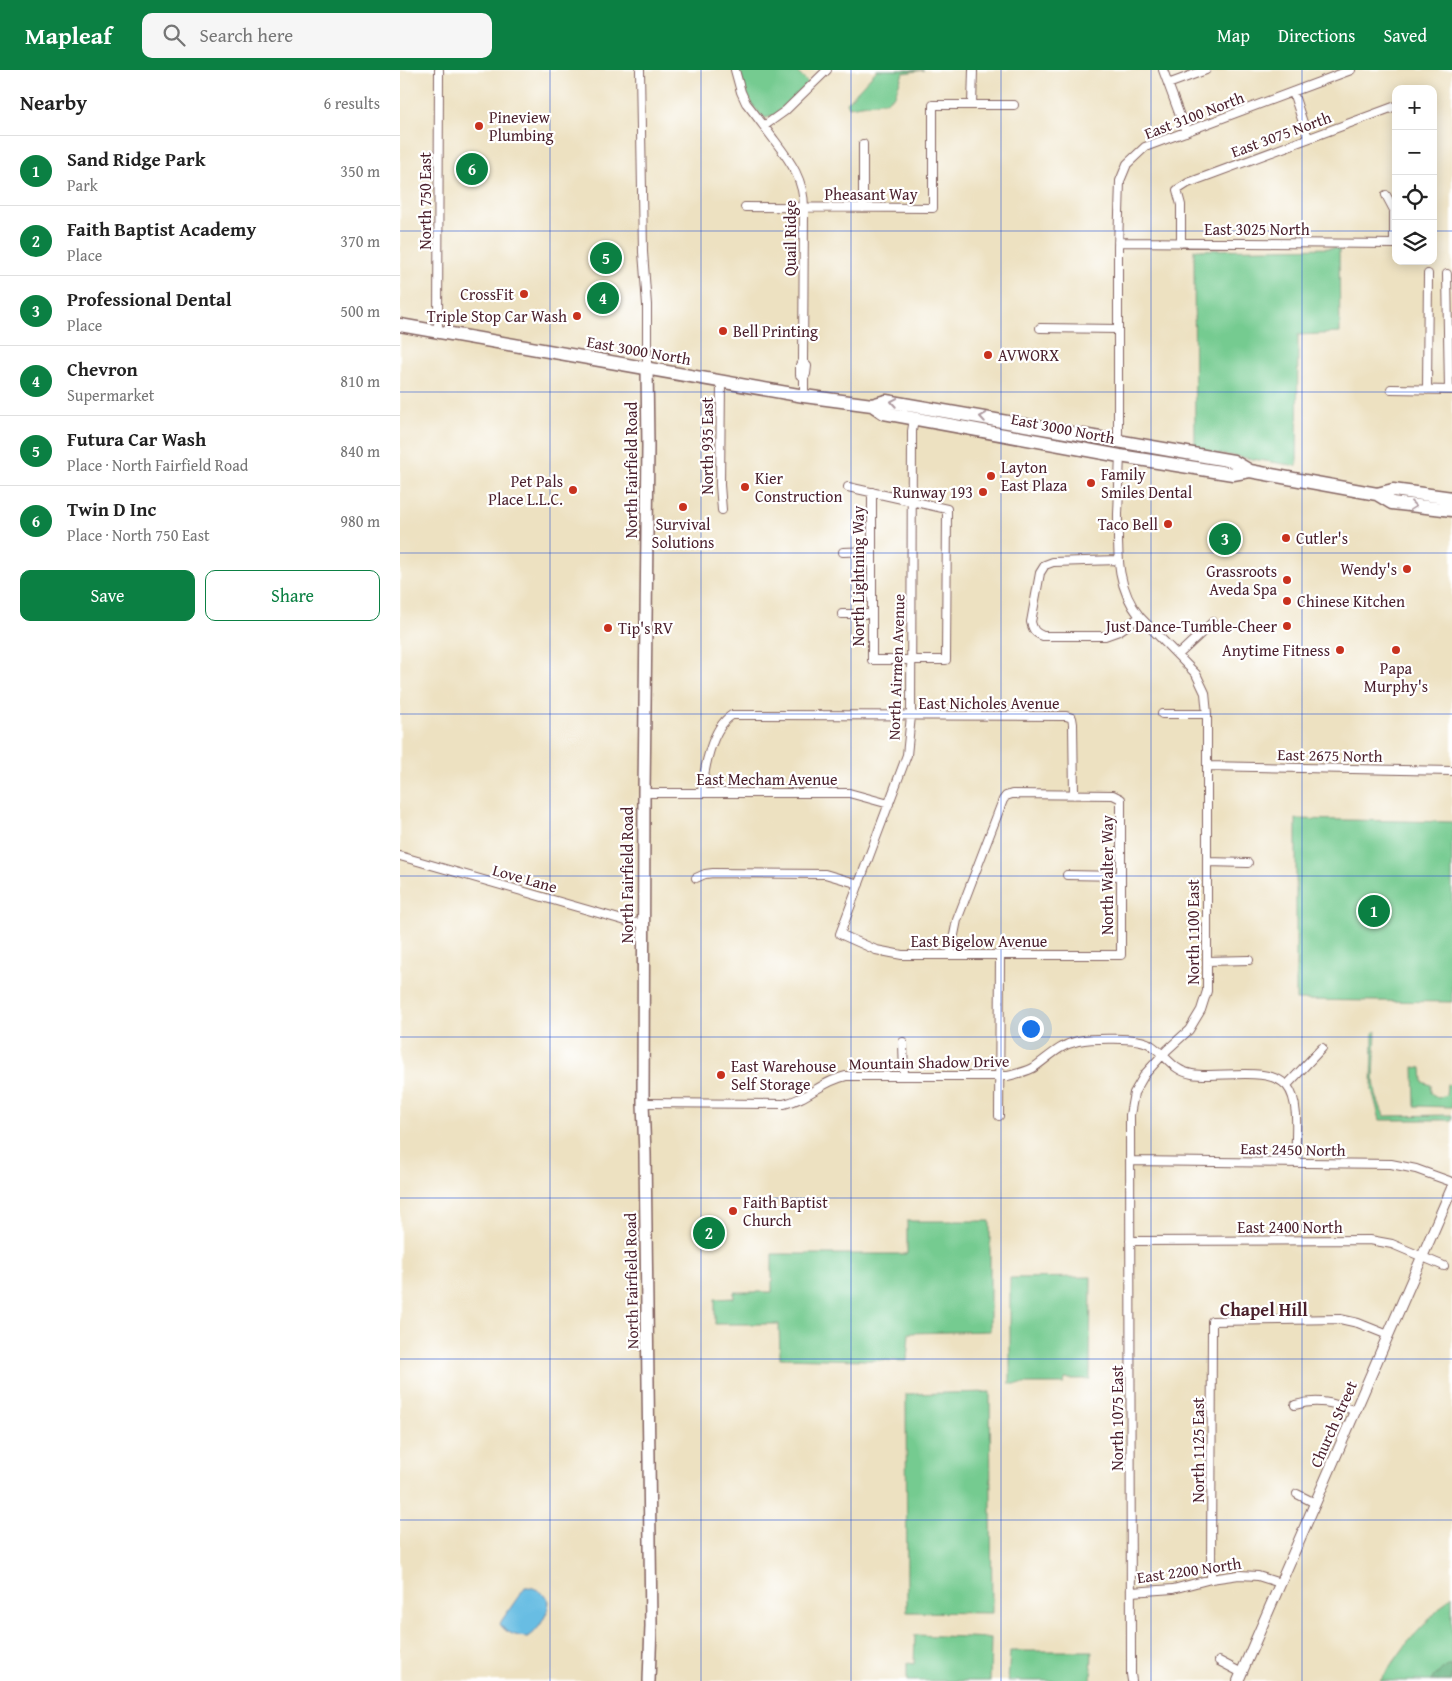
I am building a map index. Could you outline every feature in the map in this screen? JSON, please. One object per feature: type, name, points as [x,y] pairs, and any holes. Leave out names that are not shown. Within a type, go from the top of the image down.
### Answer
[{"type":"main road","name":"East 3000 North","points":[[400,325],[804,396],[872,404],[886,401],[1117,440],[1233,461],[1246,468],[1377,494],[1392,503],[1452,510]]},
{"type":"main road","name":"North Fairfield Road","points":[[647,368],[643,1103],[646,1154],[651,1610],[650,1681]]},
{"type":"main road","name":"East 3000 North","points":[[872,404],[884,413],[1120,456],[1233,474],[1246,468]]},
{"type":"main road","points":[[985,430],[1009,430],[1106,446],[1112,445],[1117,440]]},
{"type":"main road","name":"East 3000 North","points":[[1377,494],[1393,490],[1452,498]]},
{"type":"street","name":"North 750 East","points":[[438,331],[439,70]]},
{"type":"street","name":"North Fairfield Road","points":[[640,70],[647,368]]},
{"type":"street","name":"Quail Ridge","points":[[735,70],[746,103],[794,166],[801,182],[804,208],[803,362],[807,366],[804,378],[804,396]]},
{"type":"street","points":[[764,126],[785,111],[827,70]]},
{"type":"street","points":[[972,105],[973,70]]},
{"type":"street","points":[[1163,70],[1186,132]]},
{"type":"street","points":[[1168,84],[1206,70]]},
{"type":"street","name":"East 3100 North","points":[[1118,242],[1120,181],[1127,164],[1145,147],[1351,70]]},
{"type":"street","points":[[1293,92],[1308,138]]},
{"type":"street","name":"Pheasant Way","points":[[745,207],[933,208],[934,105],[1014,105]]},
{"type":"street","name":"East 3075 North","points":[[1181,243],[1181,205],[1177,190],[1188,182],[1392,107]]},
{"type":"street","points":[[863,144],[863,208]]},
{"type":"street","points":[[1386,195],[1394,210],[1394,220]]},
{"type":"street","points":[[1117,440],[1118,242]]},
{"type":"street","name":"East 3025 North","points":[[1118,242],[1392,244]]},
{"type":"street","points":[[1427,390],[1428,274]]},
{"type":"street","points":[[1391,390],[1450,390],[1450,327],[1447,274]]},
{"type":"street","points":[[1040,328],[1118,329]]},
{"type":"street","name":"North 935 East","points":[[720,381],[720,485],[722,510]]},
{"type":"street","name":"North Airmen Avenue","points":[[840,934],[906,755],[911,716],[912,431],[914,419]]},
{"type":"street","name":"North 1100 East","points":[[1120,456],[1118,560],[1124,590],[1133,608],[1196,674],[1205,693],[1207,714],[1207,991],[1201,1010],[1189,1030],[1145,1074],[1134,1093],[1130,1115],[1130,1162]]},
{"type":"street","points":[[848,487],[947,509],[946,660],[912,659]]},
{"type":"street","name":"North Lightning Way","points":[[872,492],[872,660],[912,659]]},
{"type":"street","points":[[843,552],[872,552]]},
{"type":"street","points":[[1118,560],[1052,562],[1045,565],[1040,573],[1031,622],[1035,633],[1043,636],[1105,636],[1119,632],[1140,616]]},
{"type":"street","points":[[842,614],[872,614]]},
{"type":"street","points":[[1178,655],[1213,622]]},
{"type":"street","points":[[1162,714],[1207,714]]},
{"type":"street","name":"East Nicholes Avenue","points":[[702,792],[708,754],[727,718],[732,716],[1066,716],[1072,718],[1073,724],[1074,795]]},
{"type":"street","name":"East 2675 North","points":[[1207,766],[1452,771]]},
{"type":"street","name":"East Mecham Avenue","points":[[644,794],[702,792],[849,793],[889,804]]},
{"type":"street","points":[[950,955],[958,920],[1006,796],[1012,794],[1074,795]]},
{"type":"street","name":"North Walter Way","points":[[1074,795],[1118,796],[1122,805],[1121,955]]},
{"type":"street","name":"Love Lane","points":[[400,856],[633,923],[643,922]]},
{"type":"street","points":[[1207,862],[1248,863]]},
{"type":"street","points":[[696,878],[713,873],[812,873],[840,877],[859,884]]},
{"type":"street","points":[[1067,875],[1121,876]]},
{"type":"street","name":"East Bigelow Avenue","points":[[840,934],[885,952],[902,955],[1121,955]]},
{"type":"street","points":[[999,1116],[1000,956]]},
{"type":"street","points":[[1207,961],[1249,960]]},
{"type":"street","name":"Mountain Shadow Drive","points":[[643,1103],[784,1104],[798,1101],[826,1082],[846,1076],[999,1076],[1024,1072],[1033,1068],[1055,1050],[1078,1041],[1092,1040],[1143,1041],[1149,1044],[1179,1071],[1193,1074],[1264,1075],[1276,1078],[1287,1085]]},
{"type":"street","points":[[904,1042],[904,1076]]},
{"type":"street","points":[[1295,1163],[1296,1110],[1294,1095],[1287,1085],[1322,1048]]},
{"type":"street","name":"East 2450 North","points":[[1130,1162],[1391,1164],[1416,1169],[1452,1182]]},
{"type":"street","name":"North 1075 East","points":[[1130,1162],[1132,1677]]},
{"type":"street","name":"Church Street","points":[[1219,1661],[1240,1677],[1452,1188]]},
{"type":"street","name":"East 2400 North","points":[[1130,1241],[1370,1240],[1392,1244],[1444,1266]]},
{"type":"street","name":"North 1125 East","points":[[1210,1579],[1212,1321],[1340,1319],[1358,1323],[1388,1335]]},
{"type":"street","points":[[1295,1405],[1309,1401],[1332,1403],[1356,1411]]},
{"type":"street","points":[[1297,1494],[1315,1503]]},
{"type":"street","name":"East 2200 North","points":[[1131,1592],[1173,1589],[1210,1579],[1239,1575],[1258,1576],[1280,1583]]},
{"type":"green space","points":[[739,70],[795,70],[808,83],[776,114],[765,118],[755,109],[745,90]]},
{"type":"green space","points":[[877,70],[924,70],[903,73],[895,95],[887,101],[849,107],[847,102]]},
{"type":"green space","points":[[1339,248],[1340,333],[1298,335],[1297,466],[1195,450],[1194,250]]},
{"type":"green space","points":[[1296,819],[1452,822],[1452,1002],[1296,1000]]},
{"type":"green space","points":[[1376,1031],[1374,1080],[1376,1095],[1384,1116],[1452,1115],[1452,1120],[1380,1120],[1372,1090],[1373,1033]]},
{"type":"green space","points":[[1414,1067],[1422,1068],[1423,1082],[1431,1085],[1431,1093],[1438,1098],[1446,1095],[1447,1085],[1452,1084],[1452,1107],[1415,1106]]},
{"type":"green space","points":[[907,1221],[990,1221],[990,1331],[909,1333],[907,1361],[780,1358],[779,1324],[715,1324],[715,1299],[734,1298],[734,1292],[772,1292],[772,1254],[907,1254]]},
{"type":"green space","points":[[1091,1277],[1090,1379],[1065,1379],[1064,1384],[1010,1384],[1010,1278]]},
{"type":"green space","points":[[990,1392],[992,1613],[907,1612],[906,1394]]},
{"type":"green space","points":[[1452,1595],[1452,1681],[1380,1681],[1408,1642]]},
{"type":"green space","points":[[915,1635],[991,1638],[990,1681],[907,1681],[907,1663],[914,1664]]},
{"type":"green space","points":[[1010,1651],[1092,1651],[1091,1681],[1008,1681]]},
{"type":"green space","points":[[1448,1666],[1452,1666],[1452,1681],[1431,1681],[1434,1676]]},
{"type":"water","points":[[525,1587],[539,1591],[549,1601],[549,1606],[542,1622],[536,1631],[528,1637],[512,1634],[500,1624]]},
{"type":"place","name":"Pineview Plumbing","points":[[479,126]]},
{"type":"place","name":"Twin D Inc","points":[[472,169]]},
{"type":"place","name":"Futura Car Wash","points":[[606,258]]},
{"type":"place","name":"CrossFit","points":[[524,294]]},
{"type":"place","name":"Chevron","points":[[603,298]]},
{"type":"place","name":"Triple Stop Car Wash","points":[[577,316]]},
{"type":"place","name":"Bell Printing","points":[[723,331]]},
{"type":"place","name":"AVWORX","points":[[988,355]]},
{"type":"place","name":"Layton East Plaza","points":[[991,476]]},
{"type":"place","name":"Family Smiles Dental","points":[[1091,483]]},
{"type":"place","name":"Kier Construction","points":[[745,487]]},
{"type":"place","name":"Pet Pals Place L.L.C.","points":[[573,490]]},
{"type":"place","name":"Runway 193","points":[[983,492]]},
{"type":"place","name":"Survival Solutions","points":[[683,507]]},
{"type":"place","name":"Taco Bell","points":[[1168,524]]},
{"type":"place","name":"Cutler's","points":[[1286,538]]},
{"type":"place","name":"Professional Dental","points":[[1225,539]]},
{"type":"place","name":"Wendy's","points":[[1407,569]]},
{"type":"place","name":"Grassroots Aveda Spa","points":[[1287,580]]},
{"type":"place","name":"Chinese Kitchen","points":[[1287,601]]},
{"type":"place","name":"Just Dance-Tumble-Cheer","points":[[1287,626]]},
{"type":"place","name":"Tip's RV","points":[[608,628]]},
{"type":"place","name":"Anytime Fitness","points":[[1340,650]]},
{"type":"place","name":"Papa Murphy's","points":[[1396,650]]},
{"type":"place","name":"Sand Ridge Park","points":[[1374,911]]},
{"type":"place","name":"East Warehouse Self Storage","points":[[721,1075]]},
{"type":"place","name":"Faith Baptist Church","points":[[733,1211]]},
{"type":"place","name":"Faith Baptist Academy","points":[[709,1233]]},
{"type":"district","name":"Chapel Hill","points":[[1264,1309]]}]
